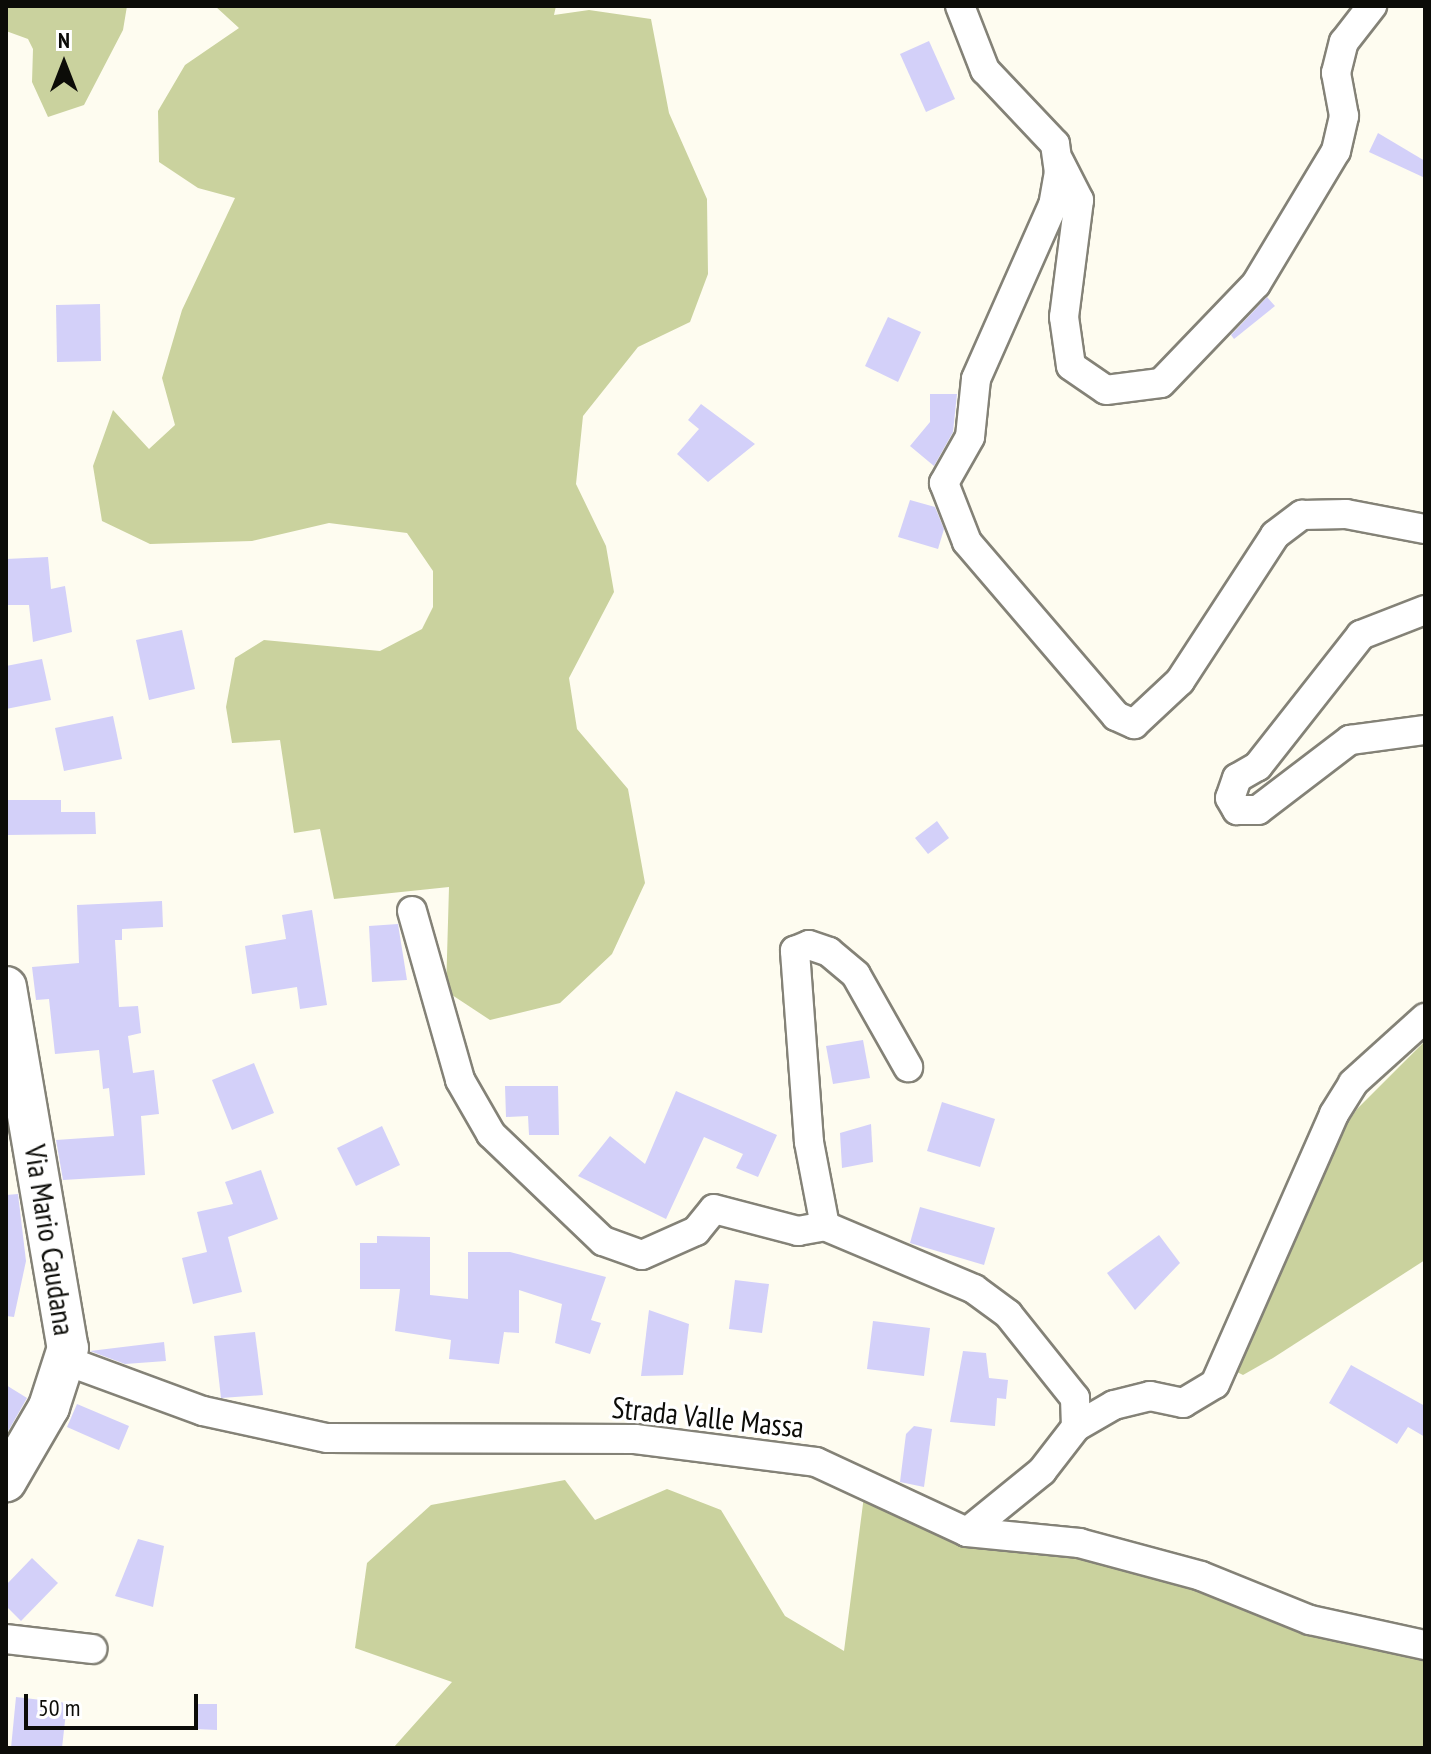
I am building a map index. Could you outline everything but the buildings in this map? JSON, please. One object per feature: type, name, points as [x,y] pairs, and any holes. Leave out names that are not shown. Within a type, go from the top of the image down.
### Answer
[{"type":"main road","name":"Via Mario Caudana","points":[[6,987],[64,1303],[67,1361],[6,1481]]},
{"type":"street","points":[[960,6],[985,70],[1055,144],[1057,157],[1053,205],[976,379],[970,437],[944,483],[967,542],[1116,716],[1134,724],[1180,681],[1275,535],[1302,515],[1346,514],[1425,529]]},
{"type":"street","points":[[1057,157],[1079,200],[1064,317],[1071,366],[1106,390],[1161,383],[1256,284],[1336,151],[1344,116],[1336,73],[1344,42],[1372,6]]},
{"type":"street","points":[[1425,610],[1361,635],[1258,766],[1237,778],[1230,798],[1237,810],[1258,810],[1350,740],[1425,730]]},
{"type":"street","points":[[412,911],[460,1080],[491,1134],[603,1241],[642,1255],[656,1251],[696,1231],[714,1209],[798,1231],[825,1226],[974,1289],[1008,1314],[1075,1398],[1076,1427]]},
{"type":"street","points":[[825,1226],[809,1142],[795,951],[809,945],[829,952],[856,975],[908,1067]]},
{"type":"street","points":[[967,1532],[1042,1471],[1076,1427],[1114,1405],[1150,1396],[1183,1403],[1215,1384],[1334,1114],[1353,1083],[1425,1018]]},
{"type":"street","name":"Strada Valle Massa","points":[[67,1361],[203,1411],[327,1438],[635,1439],[816,1462],[967,1532],[1079,1543],[1201,1576],[1310,1620],[1425,1645]]},
{"type":"street","points":[[6,1639],[92,1649]]},
{"type":"green space","points":[[6,6],[127,6],[123,30],[84,105],[48,117],[32,82],[33,49],[28,39],[6,31]]},
{"type":"green space","points":[[215,6],[556,6],[554,15],[589,10],[651,19],[669,113],[707,199],[708,274],[690,322],[638,347],[583,416],[576,484],[606,546],[614,592],[569,678],[577,729],[628,789],[645,883],[612,954],[560,1003],[490,1020],[446,991],[449,887],[334,899],[320,829],[294,833],[280,740],[232,743],[226,707],[235,658],[264,640],[380,651],[422,629],[433,607],[433,571],[407,533],[329,523],[252,541],[150,544],[102,521],[93,466],[113,410],[149,449],[175,425],[162,378],[182,310],[235,198],[198,188],[159,162],[158,111],[185,65],[239,28]]},
{"type":"green space","points":[[1425,1041],[1425,1260],[1273,1358],[1243,1375],[1235,1371],[1323,1160],[1357,1109]]},
{"type":"green space","points":[[565,1480],[595,1520],[667,1489],[721,1510],[785,1616],[844,1651],[864,1496],[977,1549],[1094,1555],[1188,1581],[1266,1620],[1425,1657],[1425,1748],[381,1748],[394,1747],[452,1682],[355,1648],[367,1563],[431,1505]]}]
